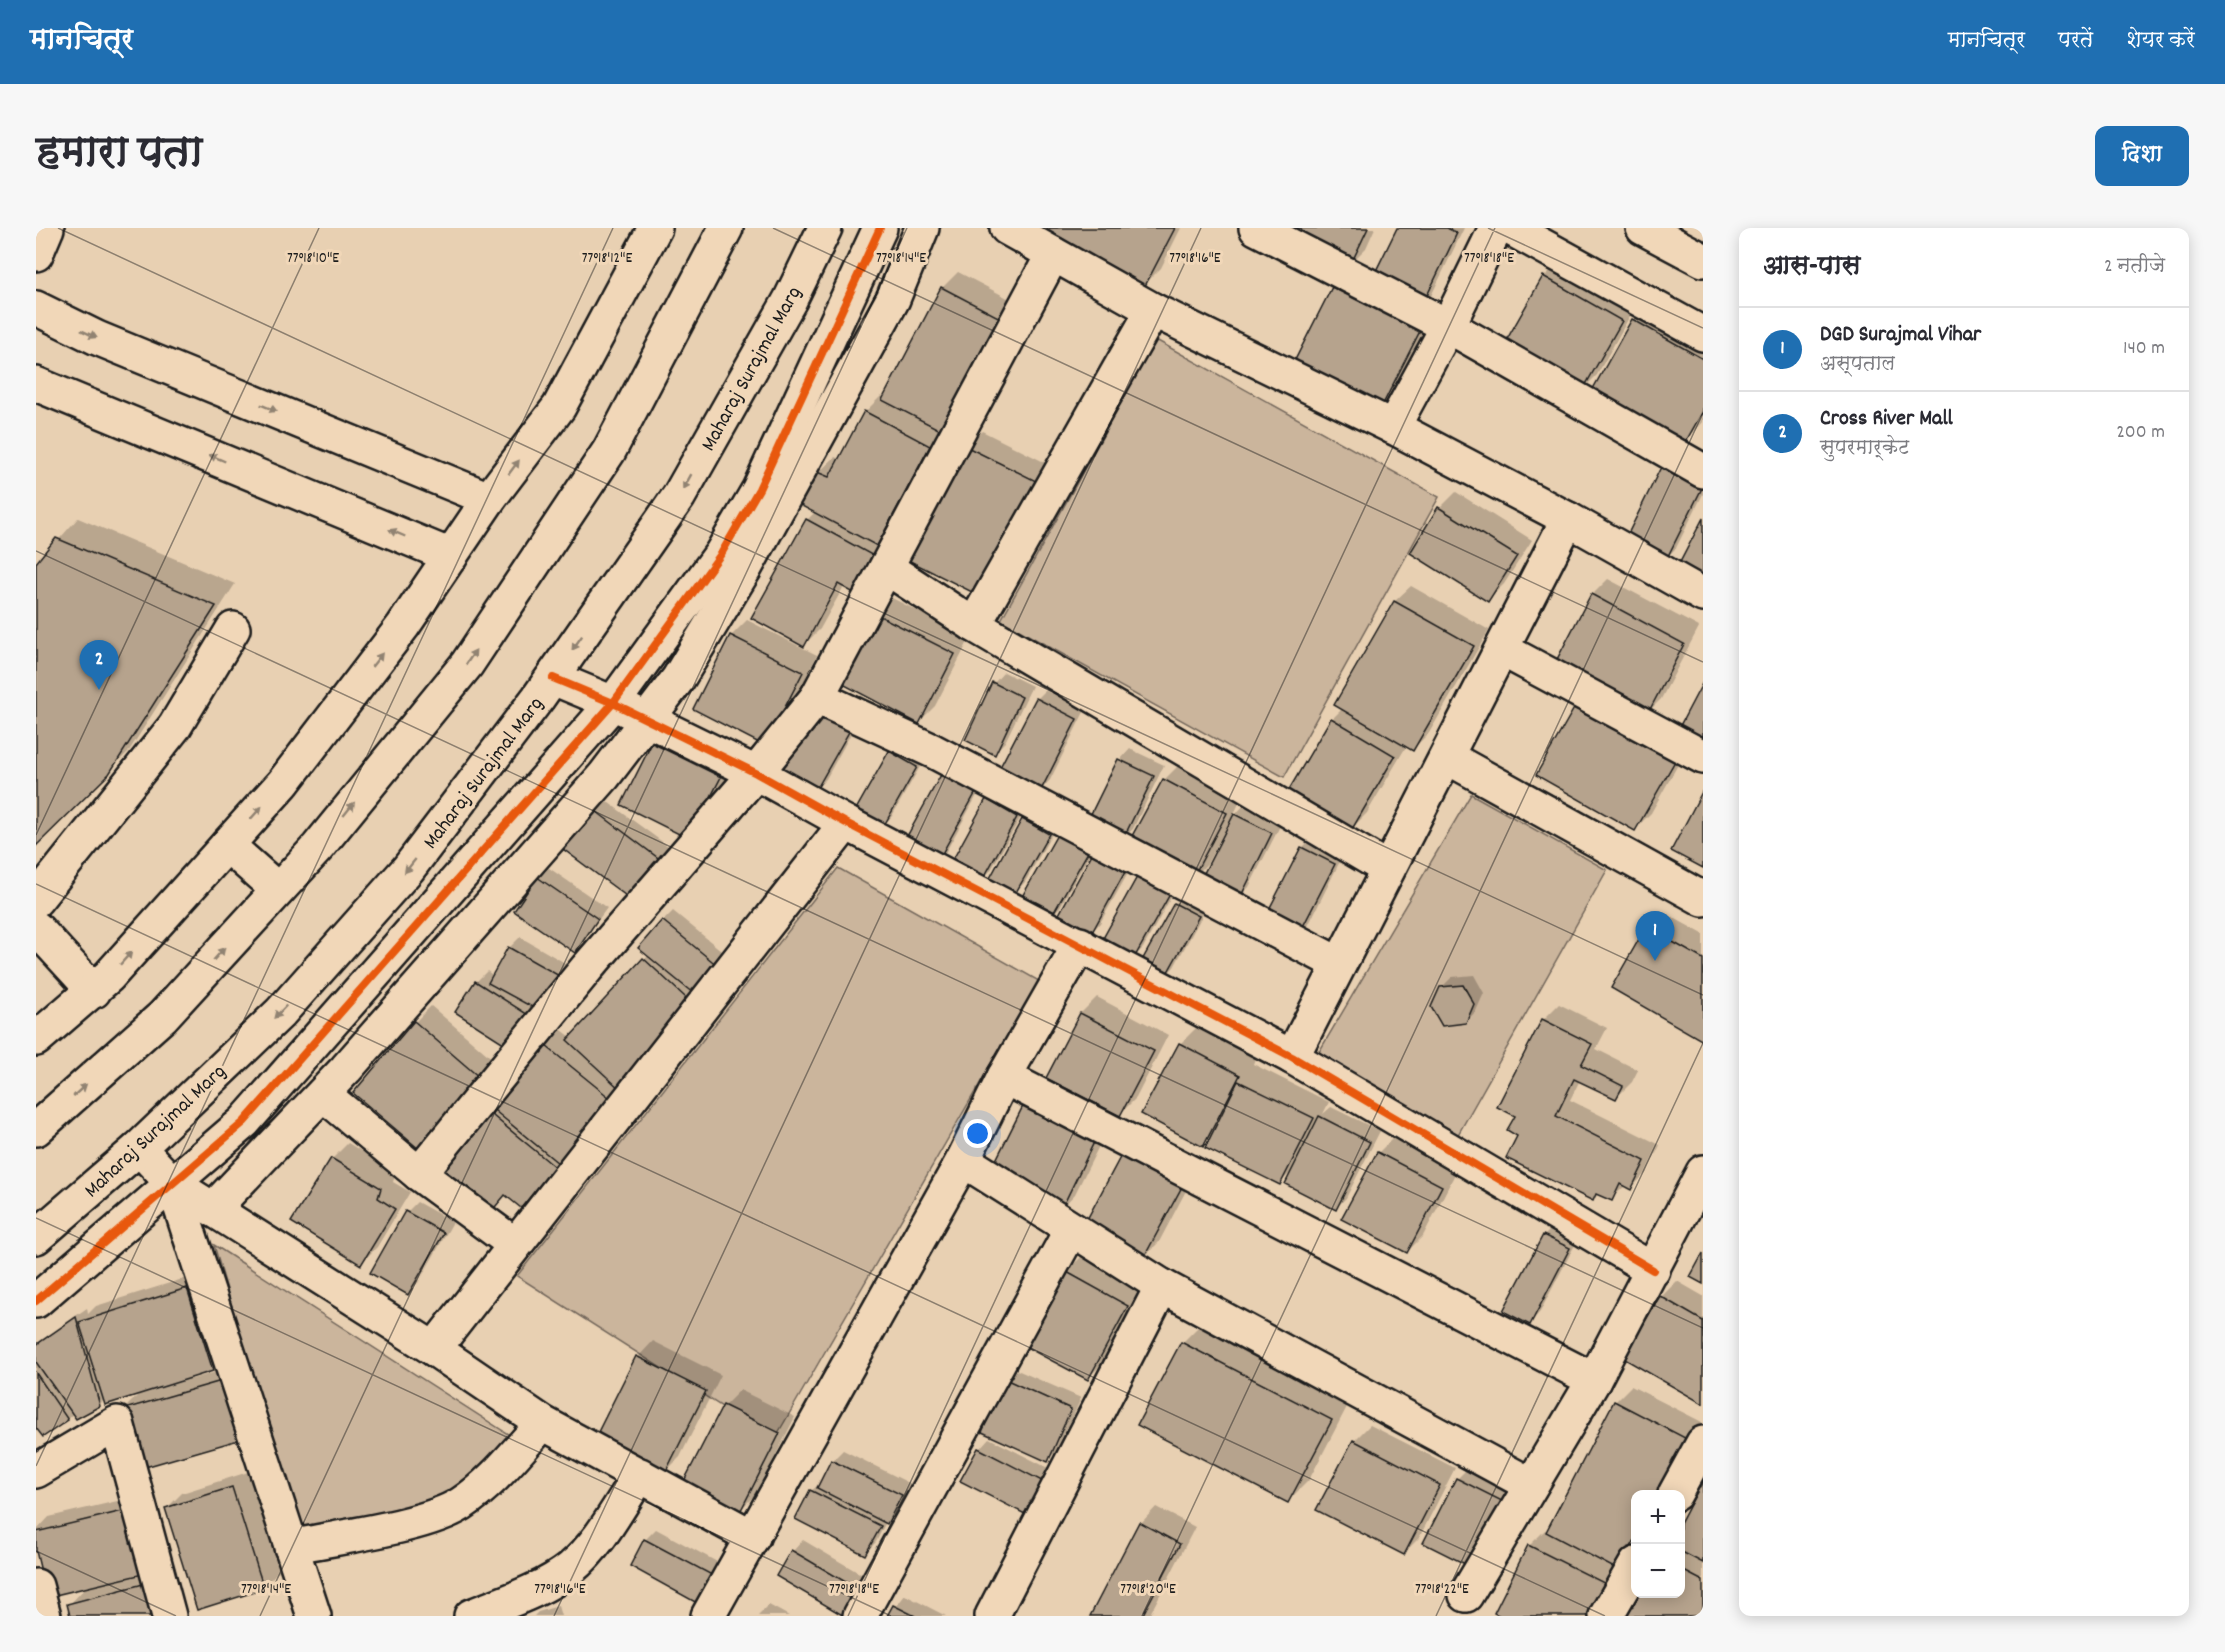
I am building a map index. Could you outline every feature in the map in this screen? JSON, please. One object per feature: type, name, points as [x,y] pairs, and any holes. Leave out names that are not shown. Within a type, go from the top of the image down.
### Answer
[{"type":"street","points":[[36,254],[47,228]]},
{"type":"street","points":[[36,1040],[94,991],[283,783],[403,626],[489,499],[559,407],[655,228]]},
{"type":"street","points":[[36,1129],[162,1017],[318,846],[467,664],[609,451],[726,228]]},
{"type":"street","name":"Maharaj Surajmal Marg","points":[[36,1237],[139,1148],[280,1013],[408,869],[553,678],[679,496],[790,300],[825,228]]},
{"type":"street","points":[[36,1301],[244,1122],[613,703],[721,554],[759,489],[880,228]]},
{"type":"street","points":[[213,1209],[323,1094],[604,776],[678,679],[744,570],[893,299],[921,228]]},
{"type":"street","points":[[1007,228],[1153,310],[1393,428],[1568,519],[1703,595]]},
{"type":"street","points":[[1256,228],[1448,326],[1703,471]]},
{"type":"street","points":[[1393,428],[1448,326],[1496,228]]},
{"type":"street","points":[[1510,228],[1703,334]]},
{"type":"street","points":[[1643,228],[1703,260]]},
{"type":"street","points":[[419,1174],[587,968],[756,773],[817,697],[1053,254]]},
{"type":"street","points":[[36,308],[97,338],[489,499]]},
{"type":"street","points":[[974,626],[1153,310]]},
{"type":"street","points":[[36,384],[451,555]]},
{"type":"street","points":[[1292,1057],[1503,650],[1568,519]]},
{"type":"street","points":[[887,568],[974,626],[1388,869]]},
{"type":"street","points":[[36,900],[175,726],[233,629]]},
{"type":"street","points":[[1503,650],[1703,757]]},
{"type":"street","points":[[553,678],[613,703],[756,773],[846,823],[1292,1057],[1653,1270]]},
{"type":"street","points":[[817,697],[933,751],[1339,964]]},
{"type":"street","points":[[1447,757],[1703,899]]},
{"type":"street","points":[[434,1349],[846,823]]},
{"type":"street","points":[[227,845],[279,890]]},
{"type":"street","points":[[36,928],[94,991]]},
{"type":"street","points":[[708,1616],[963,1160],[1004,1077],[1080,944]]},
{"type":"street","points":[[1004,1077],[1593,1380]]},
{"type":"street","points":[[323,1094],[419,1174],[514,1244]]},
{"type":"street","points":[[139,1148],[173,1184],[434,1349],[543,1423],[753,1537]]},
{"type":"street","points":[[963,1160],[1162,1286],[1531,1485]]},
{"type":"street","points":[[1466,1595],[1593,1380],[1703,1172]]},
{"type":"street","points":[[173,1184],[314,1616]]},
{"type":"street","points":[[860,1616],[1071,1230]]},
{"type":"street","points":[[992,1616],[1162,1286]]},
{"type":"street","points":[[36,1472],[117,1423],[169,1616]]},
{"type":"street","points":[[291,1547],[436,1517],[460,1504],[490,1482],[543,1423]]},
{"type":"street","points":[[1677,1490],[1703,1443]]},
{"type":"street","points":[[471,1616],[510,1600],[571,1568],[591,1546],[640,1476]]},
{"type":"street","points":[[1606,1616],[1631,1571]]},
{"type":"street","points":[[36,1586],[44,1616]]},
{"type":"shaded area","points":[[1156,340],[1439,497],[1284,777],[1001,620]]},
{"type":"shaded area","points":[[1471,794],[1607,870],[1451,1147],[1306,1074]]},
{"type":"shaded area","points":[[838,868],[1039,981],[774,1440],[517,1276]]},
{"type":"shaded area","points":[[214,1245],[522,1443],[480,1505],[304,1554]]},
{"type":"building","points":[[1048,228],[1175,228],[1145,286],[1044,235]]},
{"type":"building","points":[[1272,228],[1368,228],[1350,266]]},
{"type":"building","points":[[1397,228],[1447,228],[1457,233],[1421,308],[1370,283]]},
{"type":"building","points":[[1543,276],[1622,321],[1581,393],[1502,348]]},
{"type":"building","points":[[941,287],[1006,321],[948,434],[882,400]]},
{"type":"building","points":[[1332,287],[1420,331],[1379,412],[1291,368]]},
{"type":"building","points":[[1632,319],[1703,359],[1703,411],[1682,448],[1589,396]]},
{"type":"building","points":[[864,411],[930,446],[877,546],[800,505],[817,472],[829,477]]},
{"type":"building","points":[[965,446],[1040,483],[982,597],[908,560]]},
{"type":"building","points":[[1662,465],[1703,486],[1666,560],[1625,540]]},
{"type":"building","points":[[1438,507],[1517,556],[1488,602],[1410,553]]},
{"type":"building","points":[[1703,518],[1703,586],[1675,572]]},
{"type":"building","points":[[806,519],[881,560],[861,597],[838,584],[804,647],[751,618]]},
{"type":"building","points":[[56,538],[216,606],[109,774],[36,846],[36,563]]},
{"type":"building","points":[[1591,594],[1684,644],[1646,717],[1553,667]]},
{"type":"building","points":[[1394,601],[1474,646],[1413,751],[1334,705]]},
{"type":"building","points":[[874,613],[955,654],[919,724],[839,682]]},
{"type":"building","points":[[730,635],[803,672],[765,746],[693,709]]},
{"type":"building","points":[[992,682],[1022,697],[995,755],[965,740]]},
{"type":"building","points":[[1703,682],[1703,752],[1674,737]]},
{"type":"building","points":[[1036,698],[1077,719],[1040,792],[998,771]]},
{"type":"building","points":[[1576,705],[1675,761],[1635,831],[1536,775]]},
{"type":"building","points":[[811,708],[850,730],[815,792],[777,770]]},
{"type":"building","points":[[1331,718],[1395,756],[1351,831],[1287,793]]},
{"type":"building","points":[[652,743],[721,777],[689,839],[621,805]]},
{"type":"building","points":[[889,751],[917,767],[882,829],[854,813]]},
{"type":"building","points":[[1118,759],[1154,776],[1122,841],[1086,824]]},
{"type":"building","points":[[942,773],[976,792],[934,868],[900,849]]},
{"type":"building","points":[[1163,779],[1227,813],[1191,881],[1126,847]]},
{"type":"building","points":[[1703,790],[1703,868],[1671,851]]},
{"type":"building","points":[[986,799],[1017,817],[981,883],[950,865]]},
{"type":"building","points":[[593,809],[662,861],[633,901],[563,849]]},
{"type":"building","points":[[1234,814],[1272,833],[1239,900],[1200,881]]},
{"type":"building","points":[[1022,819],[1049,834],[1015,894],[989,880]]},
{"type":"building","points":[[1058,833],[1089,850],[1050,919],[1019,902]]},
{"type":"building","points":[[1301,847],[1335,864],[1296,940],[1262,923]]},
{"type":"building","points":[[1093,852],[1126,870],[1090,936],[1057,918]]},
{"type":"building","points":[[537,877],[598,919],[575,953],[514,911]]},
{"type":"building","points":[[1137,877],[1170,894],[1133,960],[1101,942]]},
{"type":"building","points":[[1174,903],[1199,916],[1164,979],[1139,966]]},
{"type":"building","points":[[662,920],[718,966],[694,994],[638,948]]},
{"type":"building","points":[[1646,927],[1703,959],[1703,1041],[1611,988]]},
{"type":"building","points":[[508,947],[563,978],[543,1013],[488,983]]},
{"type":"building","points":[[643,958],[698,1009],[621,1090],[567,1040]]},
{"type":"building","points":[[475,981],[533,1018],[513,1049],[455,1012]]},
{"type":"building","points":[[1463,985],[1474,1004],[1466,1023],[1442,1026],[1431,1007],[1440,987]]},
{"type":"building","points":[[1080,1013],[1154,1051],[1120,1116],[1046,1078]]},
{"type":"building","points":[[1542,1019],[1592,1044],[1581,1065],[1623,1086],[1616,1099],[1574,1079],[1556,1116],[1645,1161],[1631,1190],[1620,1184],[1612,1201],[1596,1194],[1593,1201],[1506,1158],[1517,1136],[1507,1130],[1515,1116],[1497,1107]]},
{"type":"building","points":[[414,1021],[487,1084],[426,1155],[353,1093]]},
{"type":"building","points":[[541,1042],[610,1098],[558,1163],[489,1106]]},
{"type":"building","points":[[1179,1043],[1240,1075],[1203,1147],[1141,1114]]},
{"type":"building","points":[[1238,1081],[1314,1118],[1280,1185],[1205,1148]]},
{"type":"building","points":[[1026,1100],[1097,1136],[1060,1212],[988,1176]]},
{"type":"building","points":[[487,1111],[555,1167],[521,1208],[505,1195],[486,1218],[434,1175]]},
{"type":"building","points":[[1319,1116],[1370,1142],[1336,1210],[1285,1184]]},
{"type":"building","points":[[1124,1150],[1184,1183],[1143,1259],[1083,1227]]},
{"type":"building","points":[[1377,1152],[1442,1186],[1407,1253],[1341,1219]]},
{"type":"building","points":[[331,1158],[381,1188],[378,1198],[395,1209],[361,1265],[291,1222]]},
{"type":"building","points":[[405,1211],[444,1233],[408,1295],[370,1273]]},
{"type":"building","points":[[1543,1235],[1570,1248],[1530,1325],[1503,1311]]},
{"type":"building","points":[[1703,1253],[1703,1284],[1690,1277]]},
{"type":"building","points":[[1065,1271],[1128,1306],[1088,1380],[1024,1346]]},
{"type":"building","points":[[187,1288],[213,1371],[105,1405],[79,1322]]},
{"type":"building","points":[[1660,1296],[1703,1321],[1703,1404],[1623,1358]]},
{"type":"building","points":[[76,1317],[100,1406],[76,1419],[36,1362],[36,1345]]},
{"type":"building","points":[[1181,1342],[1332,1420],[1288,1503],[1137,1425]]},
{"type":"building","points":[[636,1356],[706,1391],[664,1475],[594,1440]]},
{"type":"building","points":[[36,1373],[68,1420],[43,1437],[36,1428]]},
{"type":"building","points":[[1005,1379],[1071,1409],[1048,1462],[982,1432]]},
{"type":"building","points":[[225,1380],[242,1439],[138,1469],[121,1410]]},
{"type":"building","points":[[1614,1401],[1687,1439],[1660,1490],[1631,1490],[1631,1547],[1618,1570],[1546,1532]]},
{"type":"building","points":[[723,1405],[780,1433],[740,1512],[683,1483]]},
{"type":"building","points":[[1353,1440],[1440,1485],[1404,1555],[1316,1510]]},
{"type":"building","points":[[978,1448],[1042,1481],[1025,1514],[960,1481]]},
{"type":"building","points":[[831,1460],[902,1495],[887,1524],[817,1488]]},
{"type":"building","points":[[1456,1478],[1504,1502],[1471,1567],[1423,1543]]},
{"type":"building","points":[[1703,1480],[1703,1563],[1685,1554],[1685,1514]]},
{"type":"building","points":[[232,1487],[264,1589],[197,1610],[165,1508]]},
{"type":"building","points":[[810,1490],[881,1526],[865,1555],[795,1519]]},
{"type":"building","points":[[127,1510],[143,1574],[47,1597],[36,1551],[36,1532]]},
{"type":"building","points":[[1139,1522],[1180,1544],[1142,1616],[1090,1616]]},
{"type":"building","points":[[644,1539],[712,1575],[697,1603],[630,1566]]},
{"type":"building","points":[[1528,1545],[1604,1583],[1587,1616],[1500,1616],[1494,1613]]},
{"type":"building","points":[[791,1550],[861,1591],[844,1616],[776,1576]]},
{"type":"building","points":[[1685,1572],[1703,1581],[1703,1616],[1623,1616],[1634,1598],[1685,1598]]},
{"type":"building","points":[[147,1583],[155,1616],[70,1616],[67,1604]]},
{"type":"building","points":[[893,1605],[915,1616],[887,1616]]},
{"type":"cycle path","points":[[36,1301],[244,1122],[613,703],[721,554],[759,489],[880,228]]},
{"type":"cycle path","points":[[553,678],[613,703],[756,773],[846,823],[1292,1057],[1653,1270]]},
{"type":"place","name":"Cross River Mall","points":[[99,690]]},
{"type":"place","name":"DGD Surajmal Vihar","points":[[1655,961]]}]
